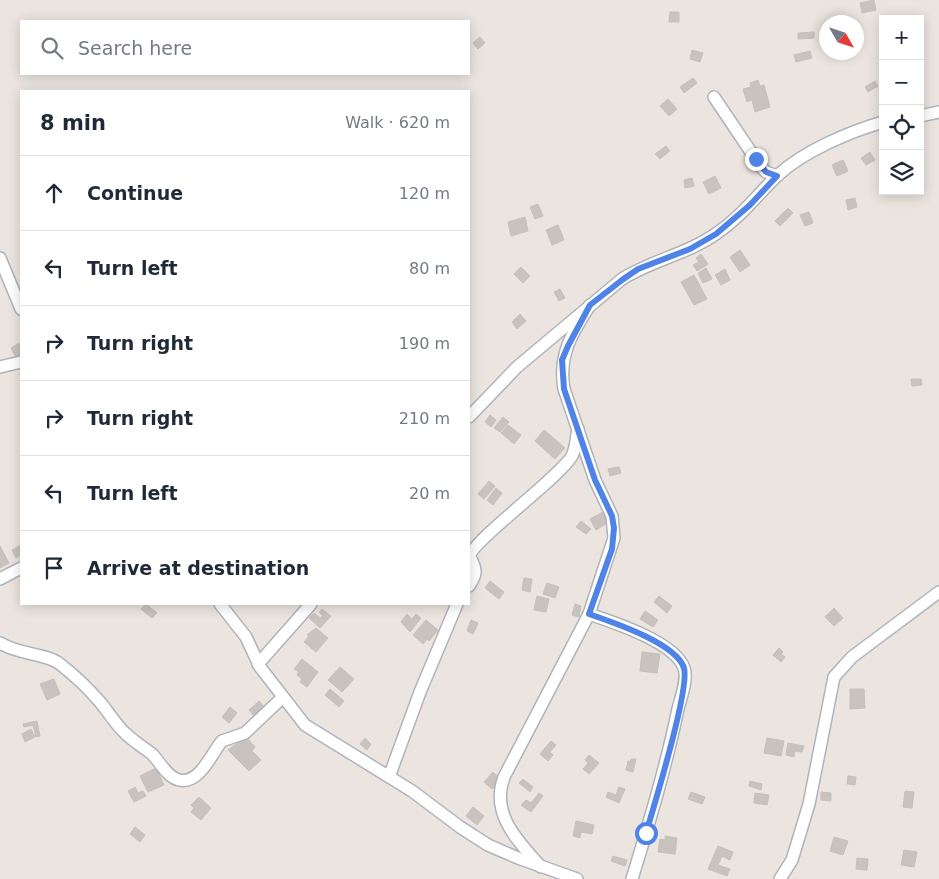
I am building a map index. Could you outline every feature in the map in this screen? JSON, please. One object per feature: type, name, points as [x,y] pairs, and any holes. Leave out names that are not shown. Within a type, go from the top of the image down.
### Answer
[{"type":"street","points":[[714,97],[761,167],[766,172],[777,176]]},
{"type":"street","points":[[924,115],[939,112]]},
{"type":"street","points":[[470,416],[517,367],[590,305],[638,269],[690,249],[716,234],[750,205],[777,176],[807,154],[879,124]]},
{"type":"street","points":[[0,258],[20,307]]},
{"type":"street","points":[[541,867],[511,830],[500,806],[500,787],[589,614],[612,549],[614,528],[612,516],[595,480],[564,389],[562,360],[580,320],[590,305]]},
{"type":"street","points":[[0,367],[20,362]]},
{"type":"street","points":[[470,584],[476,575],[476,570],[470,557],[472,549],[511,516],[566,462],[573,451],[578,428]]},
{"type":"street","points":[[0,579],[20,569]]},
{"type":"street","points":[[780,879],[792,860],[809,804],[834,677],[852,657],[939,592]]},
{"type":"street","points":[[221,605],[246,637],[258,664],[305,725],[426,800],[476,838],[498,850],[577,879]]},
{"type":"street","points":[[258,664],[310,605]]},
{"type":"street","points":[[389,777],[420,692],[457,605]]},
{"type":"street","points":[[589,614],[638,631],[678,659],[684,668],[684,684],[662,778],[632,879]]},
{"type":"street","points":[[0,643],[60,664],[98,700],[124,733],[153,755],[171,775],[180,780],[195,775],[212,760],[222,741],[245,733],[283,697]]},
{"type":"building","points":[[874,0],[876,10],[862,13],[860,3]]},
{"type":"building","points":[[670,12],[679,12],[679,22],[669,22]]},
{"type":"building","points":[[814,32],[814,38],[798,39],[798,33]]},
{"type":"building","points":[[480,37],[485,43],[478,49],[473,43]]},
{"type":"building","points":[[692,50],[703,53],[700,62],[690,59]]},
{"type":"building","points":[[810,51],[812,58],[796,62],[794,55]]},
{"type":"building","points":[[693,78],[697,83],[684,93],[680,87]]},
{"type":"building","points":[[758,80],[760,86],[764,85],[770,107],[755,112],[752,100],[747,102],[743,89],[751,87],[750,83]]},
{"type":"building","points":[[875,81],[878,86],[868,92],[865,87]]},
{"type":"building","points":[[668,99],[677,109],[669,116],[660,106]]},
{"type":"building","points":[[666,146],[670,151],[660,159],[655,154]]},
{"type":"building","points":[[870,152],[875,160],[866,165],[861,158]]},
{"type":"building","points":[[843,160],[848,171],[837,176],[832,165]]},
{"type":"building","points":[[715,176],[721,188],[709,194],[703,182]]},
{"type":"building","points":[[692,178],[694,186],[685,188],[684,180]]},
{"type":"building","points":[[855,198],[857,207],[848,210],[846,200]]},
{"type":"building","points":[[538,204],[543,216],[535,219],[530,207]]},
{"type":"building","points":[[788,208],[793,213],[780,226],[775,221]]},
{"type":"building","points":[[809,212],[813,223],[805,226],[800,215]]},
{"type":"building","points":[[525,217],[528,231],[511,236],[508,222]]},
{"type":"building","points":[[558,225],[564,240],[552,245],[546,230]]},
{"type":"building","points":[[740,250],[750,265],[740,272],[730,257]]},
{"type":"building","points":[[701,254],[708,264],[697,271],[693,265],[699,262],[696,258]]},
{"type":"building","points":[[521,267],[530,276],[523,283],[514,274]]},
{"type":"building","points":[[706,268],[712,279],[703,283],[698,273]]},
{"type":"building","points":[[725,269],[730,280],[721,285],[715,275]]},
{"type":"building","points":[[694,275],[707,299],[694,305],[681,282]]},
{"type":"building","points":[[560,289],[565,298],[559,301],[554,292]]},
{"type":"building","points":[[520,314],[526,321],[517,329],[512,322]]},
{"type":"building","points":[[19,343],[20,358],[17,359],[11,348]]},
{"type":"building","points":[[911,379],[921,379],[922,385],[912,386]]},
{"type":"building","points":[[490,415],[496,420],[491,427],[485,422]]},
{"type":"building","points":[[503,417],[509,422],[500,432],[494,428]]},
{"type":"building","points":[[508,425],[521,435],[514,444],[501,433]]},
{"type":"building","points":[[544,430],[565,448],[555,459],[535,441]]},
{"type":"building","points":[[619,467],[621,473],[610,476],[608,469]]},
{"type":"building","points":[[489,481],[495,486],[484,499],[478,494]]},
{"type":"building","points":[[496,488],[502,493],[493,505],[487,500]]},
{"type":"building","points":[[603,512],[609,522],[596,530],[590,519]]},
{"type":"building","points":[[581,521],[591,529],[586,534],[576,527]]},
{"type":"building","points":[[0,546],[9,563],[0,568]]},
{"type":"building","points":[[20,546],[20,556],[16,558],[12,550]]},
{"type":"building","points":[[524,578],[532,579],[530,592],[522,590]]},
{"type":"building","points":[[490,581],[504,592],[499,599],[485,588]]},
{"type":"building","points":[[547,583],[559,587],[555,598],[543,594]]},
{"type":"building","points":[[537,596],[549,599],[546,612],[534,610]]},
{"type":"building","points":[[659,596],[672,606],[667,613],[654,602]]},
{"type":"building","points":[[575,604],[581,606],[579,617],[572,615]]},
{"type":"building","points":[[147,605],[157,613],[152,618],[141,609]]},
{"type":"building","points":[[834,608],[843,618],[834,626],[825,617]]},
{"type":"building","points":[[322,609],[331,616],[320,628],[309,618],[314,613],[320,618],[323,616],[319,612]]},
{"type":"building","points":[[645,611],[658,620],[653,627],[640,619]]},
{"type":"building","points":[[407,614],[412,619],[416,614],[421,618],[410,632],[401,622]]},
{"type":"building","points":[[426,620],[438,630],[429,641],[427,639],[423,644],[413,635]]},
{"type":"building","points":[[471,620],[478,623],[473,634],[467,631]]},
{"type":"building","points":[[316,628],[328,638],[316,652],[304,642],[309,636],[307,635]]},
{"type":"building","points":[[779,648],[783,652],[781,654],[785,657],[781,662],[773,655]]},
{"type":"building","points":[[642,652],[660,654],[657,673],[640,671]]},
{"type":"building","points":[[302,659],[318,672],[307,687],[300,682],[302,679],[297,675],[299,672],[294,669]]},
{"type":"building","points":[[340,667],[354,679],[342,692],[328,680]]},
{"type":"building","points":[[54,679],[60,694],[47,700],[40,684]]},
{"type":"building","points":[[330,689],[344,701],[339,707],[325,695]]},
{"type":"building","points":[[850,689],[864,689],[865,708],[850,709]]},
{"type":"building","points":[[259,701],[264,707],[254,716],[249,710]]},
{"type":"building","points":[[230,707],[237,713],[229,723],[222,717]]},
{"type":"building","points":[[37,721],[40,736],[36,737],[33,725],[24,727],[23,724]]},
{"type":"building","points":[[31,729],[35,737],[25,742],[22,734]]},
{"type":"building","points":[[246,737],[255,747],[252,751],[261,760],[249,771],[228,750]]},
{"type":"building","points":[[365,738],[371,744],[367,750],[360,744]]},
{"type":"building","points":[[767,738],[784,741],[781,756],[764,753]]},
{"type":"building","points":[[551,741],[556,745],[550,752],[553,755],[548,761],[540,754]]},
{"type":"building","points":[[788,743],[804,746],[802,752],[795,751],[794,757],[786,755]]},
{"type":"building","points":[[589,755],[599,763],[589,774],[583,769],[588,763],[585,760]]},
{"type":"building","points":[[631,759],[636,759],[633,772],[626,770],[628,761],[631,761]]},
{"type":"building","points":[[156,768],[164,785],[148,792],[140,776]]},
{"type":"building","points":[[493,772],[500,779],[492,789],[484,782]]},
{"type":"building","points":[[848,776],[856,777],[855,785],[847,784]]},
{"type":"building","points":[[523,779],[533,787],[530,792],[519,783]]},
{"type":"building","points":[[750,781],[762,784],[761,790],[749,786]]},
{"type":"building","points":[[135,787],[138,793],[143,791],[146,796],[134,802],[128,791]]},
{"type":"building","points":[[619,787],[625,789],[619,803],[606,797],[608,792],[616,795]]},
{"type":"building","points":[[905,791],[914,792],[912,808],[903,807]]},
{"type":"building","points":[[691,792],[705,797],[702,804],[688,799]]},
{"type":"building","points":[[821,792],[831,793],[831,801],[821,800]]},
{"type":"building","points":[[539,793],[543,796],[531,812],[521,805],[526,800],[531,803]]},
{"type":"building","points":[[755,793],[769,795],[767,805],[754,803]]},
{"type":"building","points":[[199,797],[211,808],[201,820],[191,812],[194,808],[191,805]]},
{"type":"building","points":[[473,807],[484,816],[477,825],[466,816]]},
{"type":"building","points":[[576,821],[594,825],[592,834],[581,832],[580,838],[573,836]]},
{"type":"building","points":[[135,827],[145,835],[140,842],[130,834]]},
{"type":"building","points":[[665,836],[677,838],[675,854],[658,852],[660,839],[665,840]]},
{"type":"building","points":[[834,837],[848,841],[843,855],[830,851]]},
{"type":"building","points":[[718,846],[733,852],[730,860],[722,856],[718,865],[730,869],[727,876],[708,869]]},
{"type":"building","points":[[904,850],[917,852],[914,867],[901,865]]},
{"type":"building","points":[[613,856],[627,860],[625,866],[611,861]]},
{"type":"building","points":[[857,858],[868,859],[867,870],[856,869]]},
{"type":"route","points":[[646,833],[662,778],[684,684],[684,668],[678,659],[638,631],[589,614],[612,549],[614,528],[612,516],[595,480],[564,389],[561,374],[562,360],[580,320],[590,305],[638,269],[690,249],[716,234],[735,220],[765,190],[777,176],[766,172],[756,159]]}]
